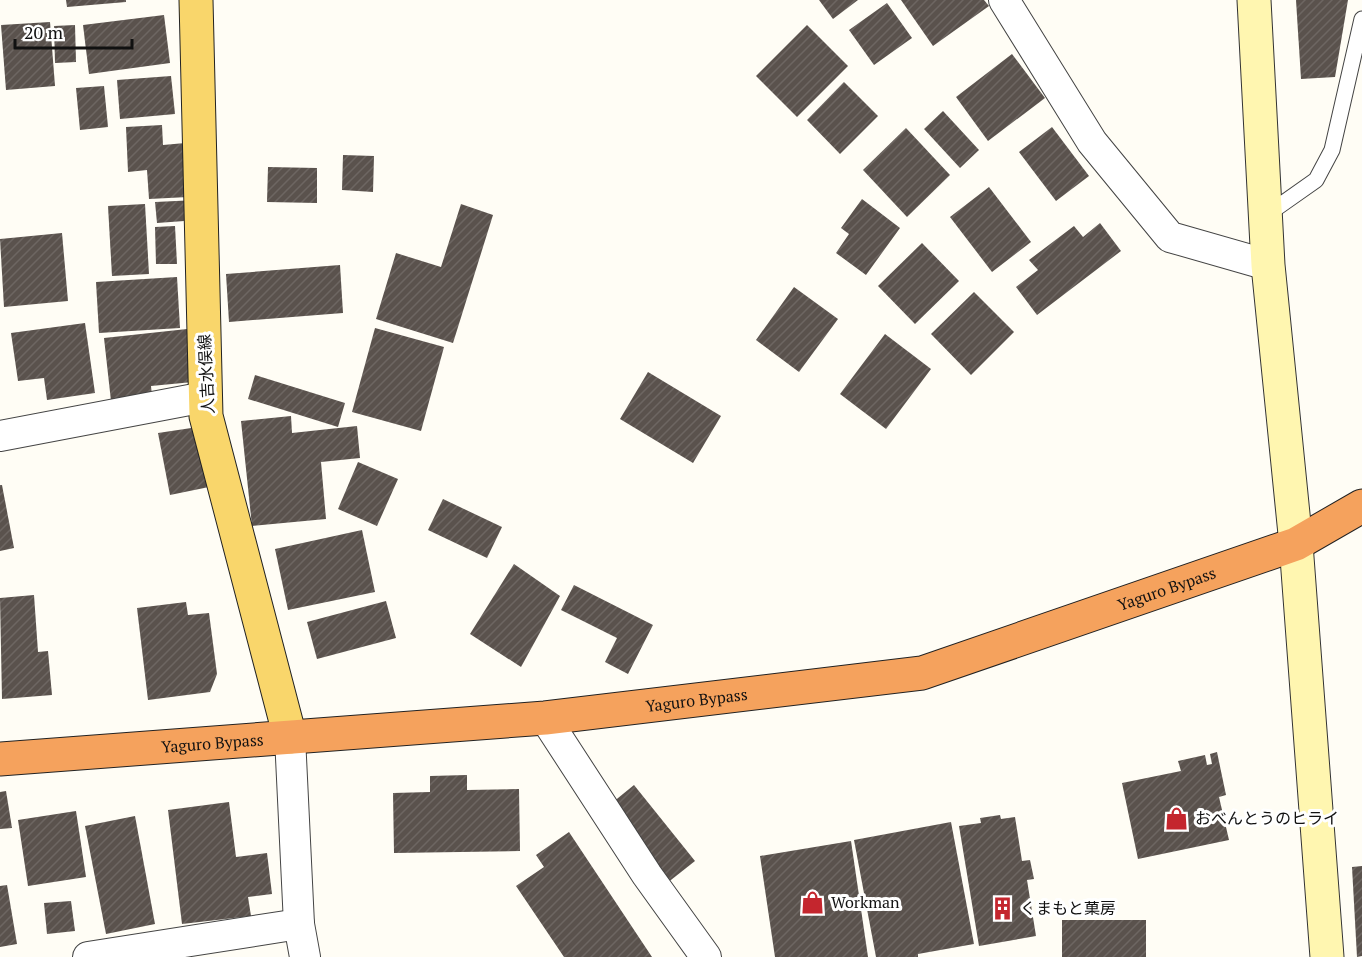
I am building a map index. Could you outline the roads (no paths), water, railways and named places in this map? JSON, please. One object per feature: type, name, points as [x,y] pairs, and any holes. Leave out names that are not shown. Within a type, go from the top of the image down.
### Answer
[{"type":"highway","name":"Yaguro Bypass","points":[[0,759],[545,718],[922,673],[1296,544],[1362,506]]},
{"type":"main road","name":"人吉水俣線","points":[[196,0],[206,416],[290,737]]},
{"type":"street","points":[[1004,0],[1092,142],[1170,237],[1268,265]]},
{"type":"street","points":[[1254,0],[1268,265],[1296,544],[1327,957]]},
{"type":"street","points":[[0,436],[205,397]]},
{"type":"street","points":[[545,718],[646,875],[706,957]]},
{"type":"street","points":[[290,737],[299,924],[306,957]]},
{"type":"street","points":[[88,957],[299,924]]},
{"type":"lane","points":[[1265,216],[1316,180],[1332,150],[1362,19]]},
{"type":"place","name":"おべんとうのヒライ","points":[[1177,818]]},
{"type":"place","name":"Workman","points":[[813,902]]},
{"type":"place","name":"くまもと菓房","points":[[1002,908]]}]
